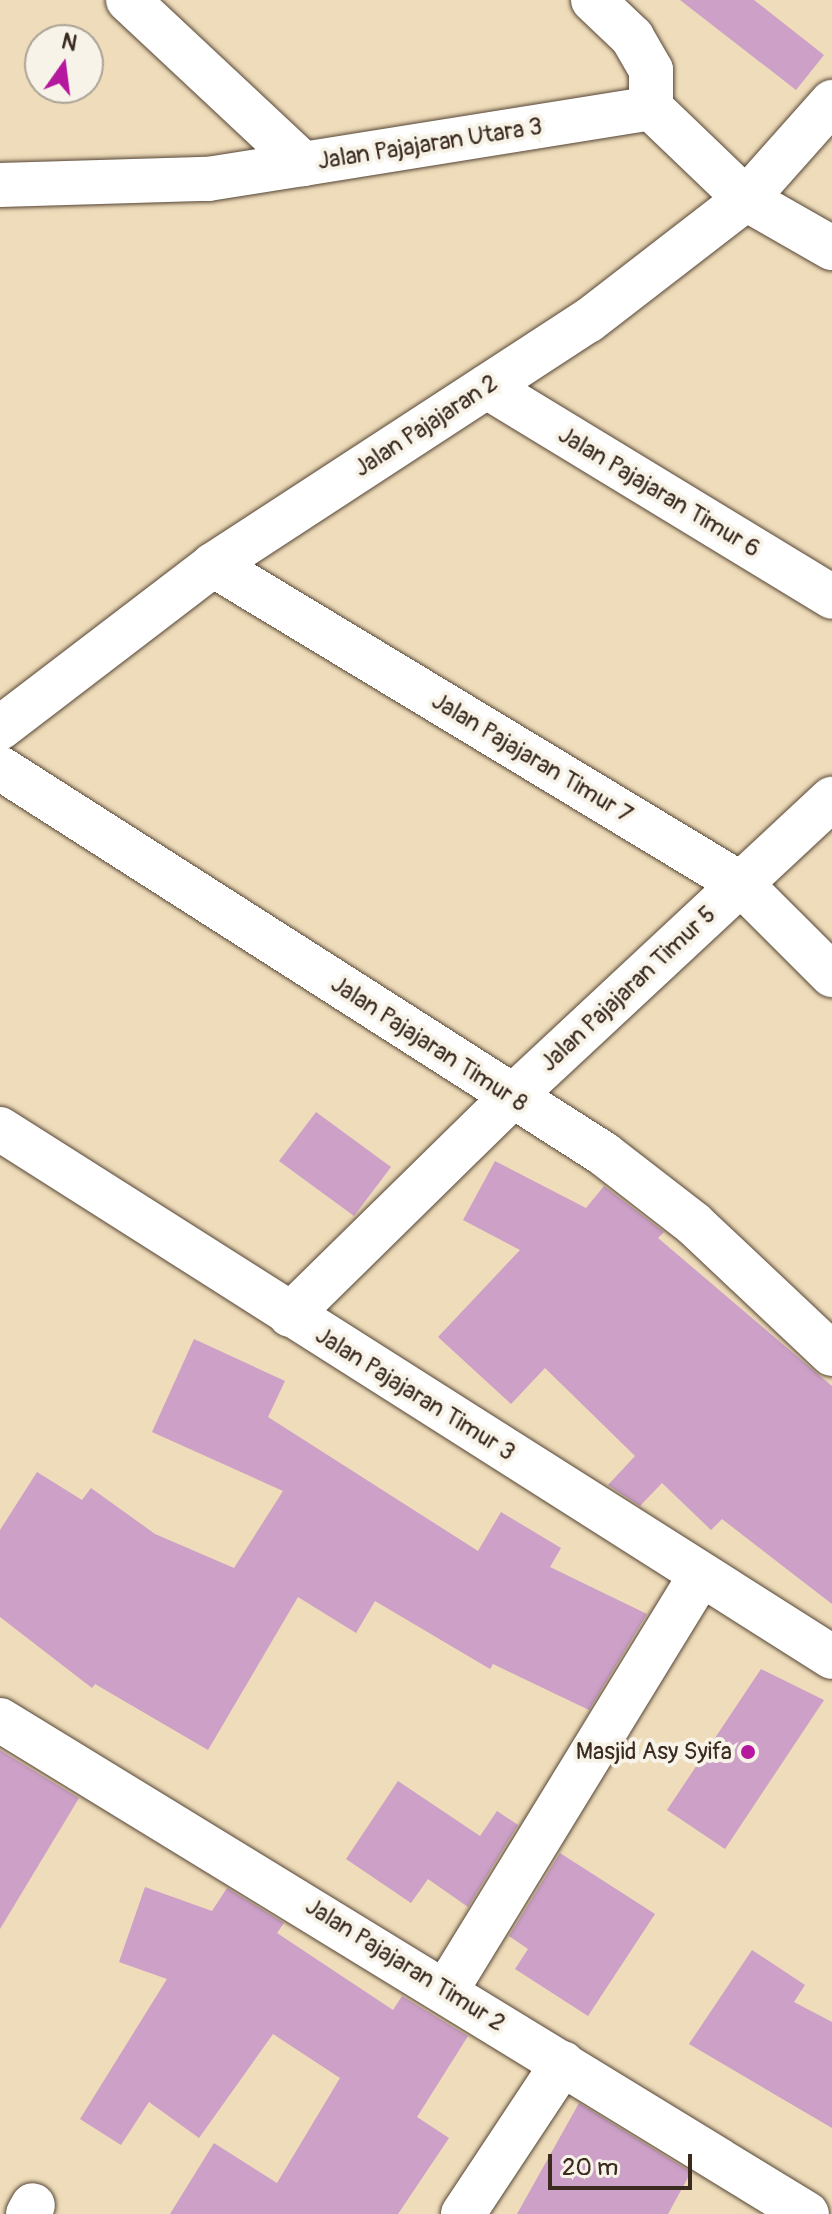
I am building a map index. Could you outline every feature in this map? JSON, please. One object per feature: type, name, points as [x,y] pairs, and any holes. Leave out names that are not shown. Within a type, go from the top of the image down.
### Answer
[{"type":"street","name":"Jalan Pajajaran Utara 3","points":[[128,0],[303,164],[651,108]]},
{"type":"street","points":[[593,0],[632,37],[651,70],[651,108],[746,199],[832,248]]},
{"type":"street","name":"Jalan Pajajaran 2","points":[[0,728],[213,565],[588,321],[746,199],[832,102]]},
{"type":"street","points":[[0,185],[208,179],[303,164]]},
{"type":"street","name":"Jalan Pajajaran Timur 6","points":[[487,387],[832,597]]},
{"type":"street","name":"Jalan Pajajaran Timur 7","points":[[213,565],[741,884],[832,975]]},
{"type":"street","name":"Jalan Pajajaran Timur 8","points":[[0,768],[511,1098],[604,1154],[693,1223],[832,1354]]},
{"type":"street","name":"Jalan Pajajaran Timur 5","points":[[290,1315],[511,1098],[832,799]]},
{"type":"street","name":"Jalan Pajajaran Timur 3","points":[[0,1129],[832,1657]]},
{"type":"street","points":[[447,1989],[701,1575]]},
{"type":"street","name":"Jalan Pajajaran Timur 2","points":[[0,1720],[447,1989],[807,2214]]},
{"type":"street","points":[[463,2214],[563,2063]]},
{"type":"building","points":[[680,0],[754,0],[824,55],[796,90]]},
{"type":"building","points":[[316,1112],[391,1167],[354,1216],[279,1161]]},
{"type":"building","points":[[495,1161],[586,1208],[604,1186],[664,1232],[658,1238],[832,1386],[832,1604],[722,1519],[711,1530],[662,1483],[640,1506],[608,1485],[635,1456],[545,1368],[511,1404],[438,1337],[520,1250],[463,1220]]},
{"type":"building","points":[[194,1339],[285,1381],[268,1417],[478,1551],[501,1512],[561,1548],[550,1567],[647,1614],[589,1710],[493,1664],[490,1669],[375,1601],[356,1633],[298,1597],[208,1750],[95,1684],[92,1688],[0,1617],[0,1530],[37,1472],[82,1500],[91,1488],[155,1534],[234,1568],[283,1491],[152,1432]]},
{"type":"building","name":"Masjid Asy Syifa","points":[[761,1669],[824,1700],[725,1849],[667,1810]]},
{"type":"building","points":[[0,1750],[79,1798],[0,1929]]},
{"type":"building","points":[[398,1781],[480,1836],[497,1811],[518,1825],[468,1907],[428,1879],[411,1903],[346,1859]]},
{"type":"building","points":[[560,1853],[655,1914],[588,2016],[515,1969],[528,1949],[509,1936]]},
{"type":"building","points":[[145,1887],[212,1911],[227,1888],[284,1923],[277,1933],[393,2010],[402,1996],[468,2036],[417,2117],[449,2138],[398,2214],[170,2214],[214,2143],[277,2183],[340,2078],[273,2034],[199,2138],[149,2102],[121,2145],[80,2119],[167,1979],[119,1962]]},
{"type":"building","points":[[752,1950],[805,1985],[794,2002],[832,2022],[832,2128],[689,2044]]},
{"type":"building","points":[[579,2103],[691,2172],[668,2214],[517,2214]]},
{"type":"place","name":"Masjid Asy Syifa","points":[[748,1752]]}]
